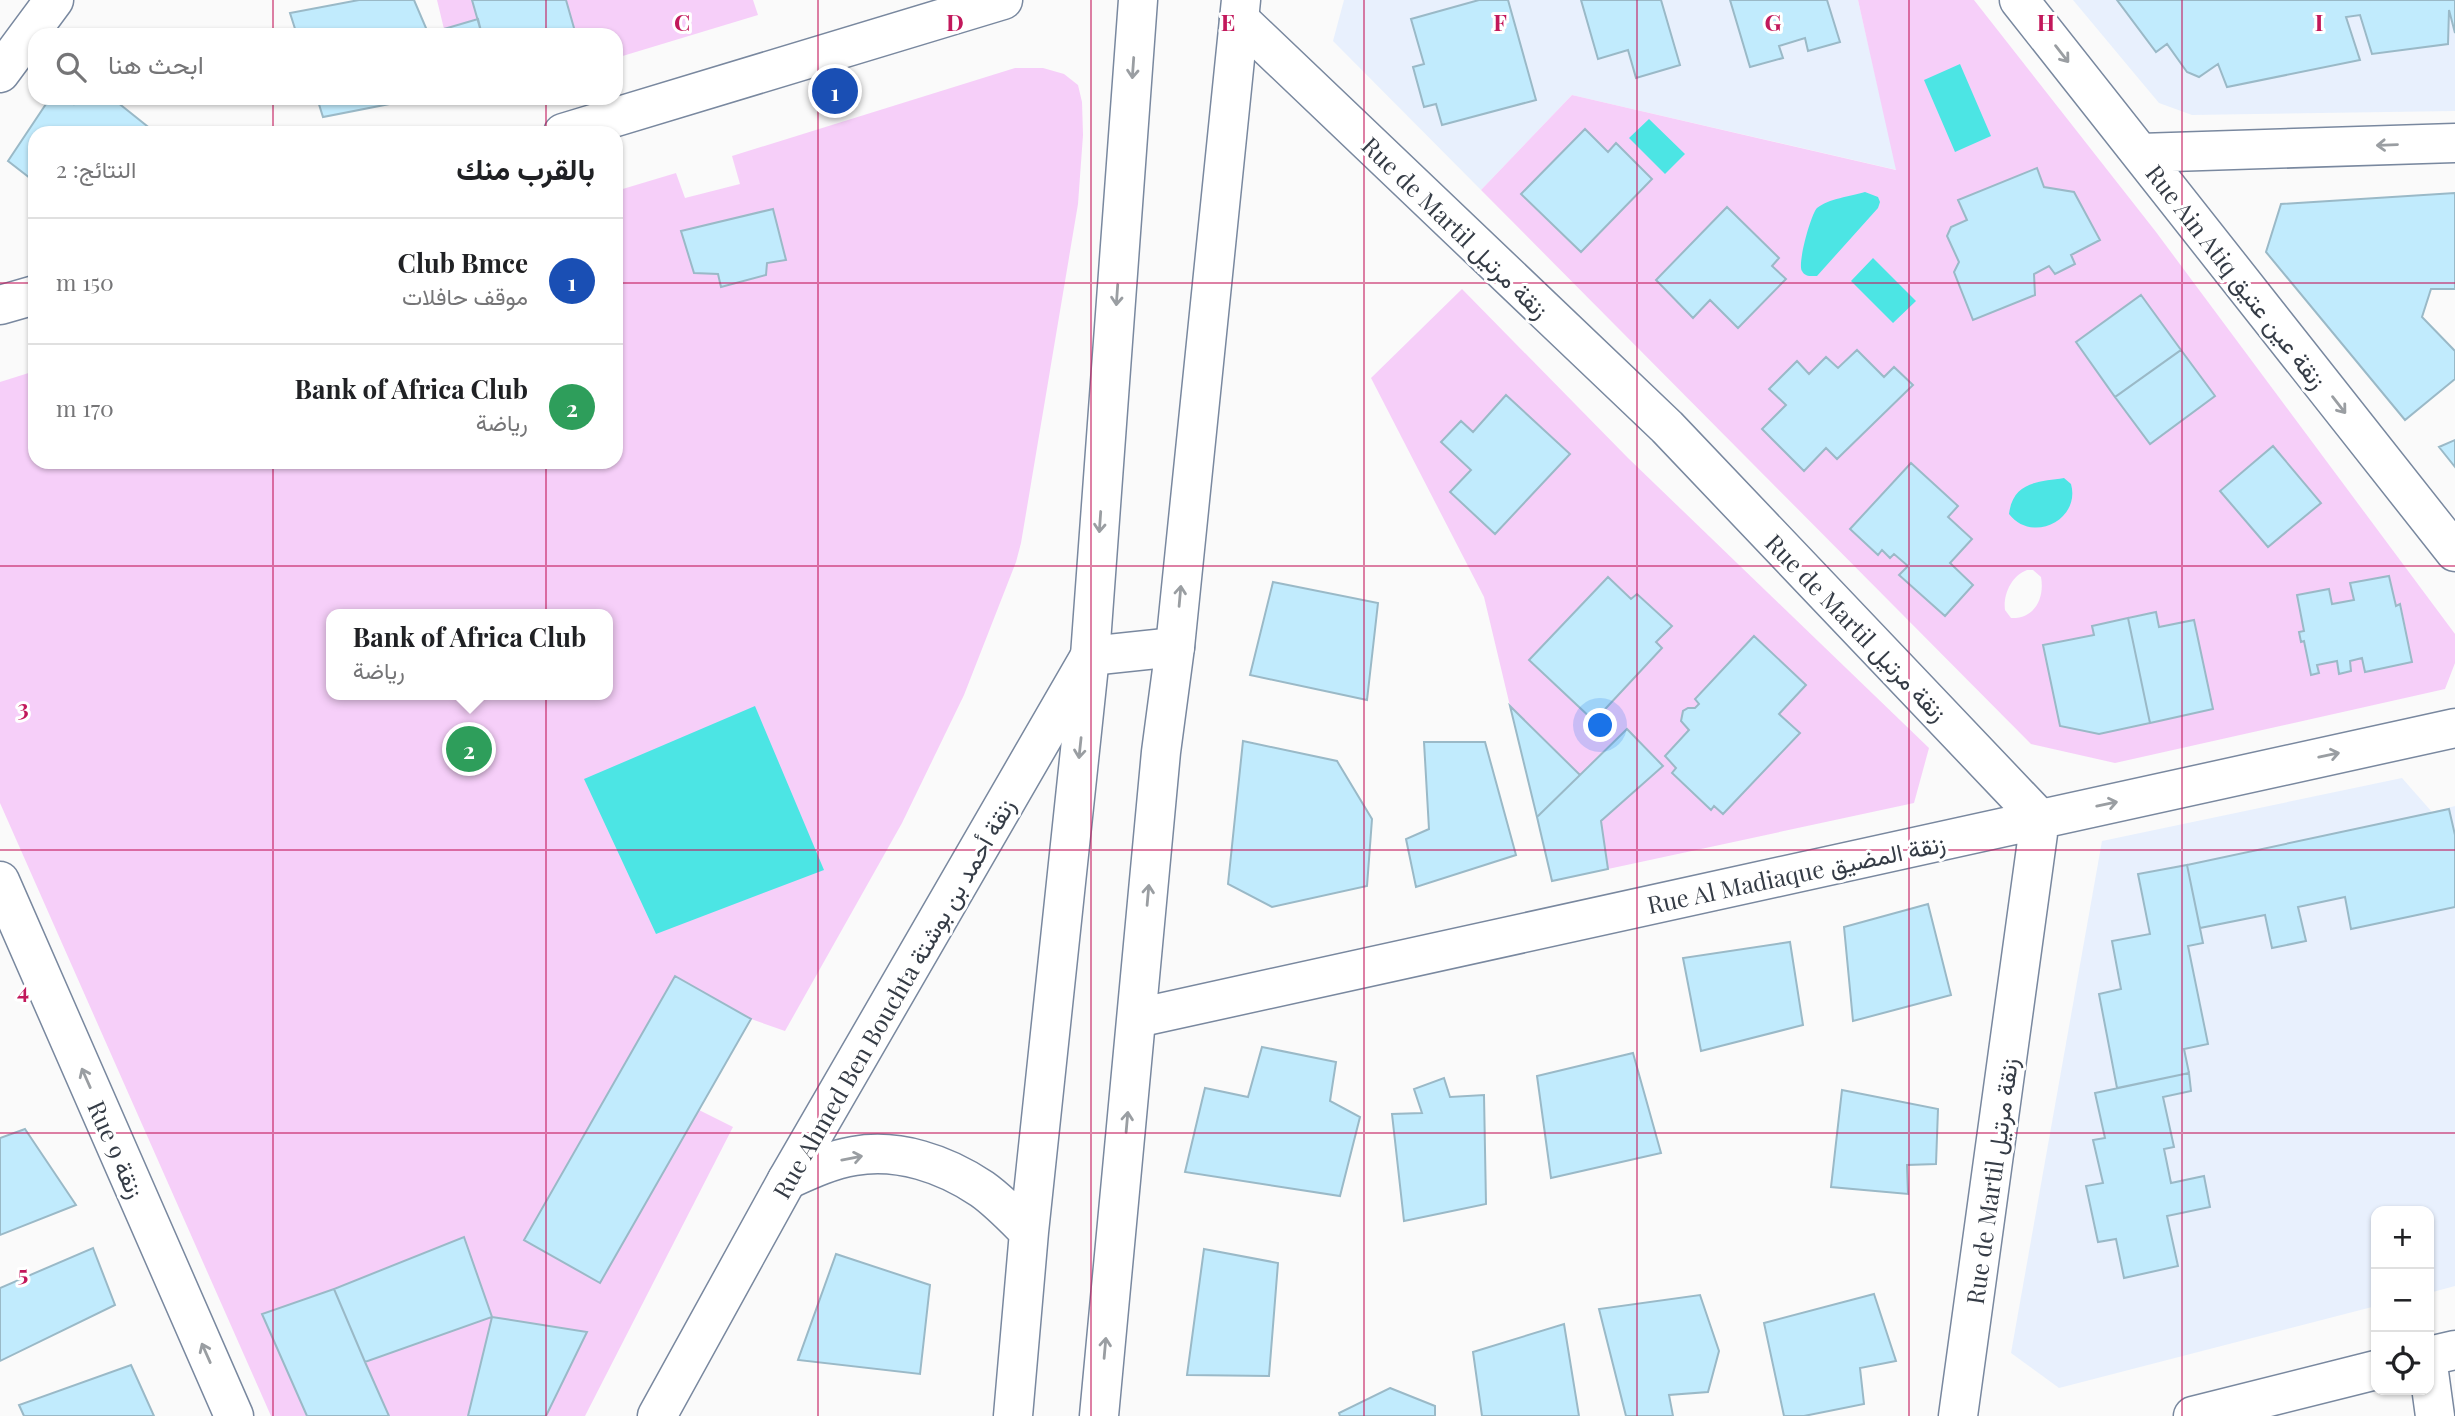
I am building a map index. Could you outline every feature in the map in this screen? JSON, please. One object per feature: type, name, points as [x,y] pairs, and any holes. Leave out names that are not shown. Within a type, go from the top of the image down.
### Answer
[{"type":"street","points":[[33,28],[54,0]]},
{"type":"street","points":[[586,126],[1003,0]]},
{"type":"street","points":[[1013,1416],[1090,656],[1138,0]]},
{"type":"street","name":"Rue Ain Atiq زنقة عين عتيق","points":[[2019,0],[2455,552]]},
{"type":"street","points":[[1099,1416],[1161,752],[1175,647],[1240,10]]},
{"type":"street","name":"Rue de Martil زنقة مرتيل","points":[[1240,10],[1667,427],[2040,819],[1958,1416]]},
{"type":"street","points":[[0,73],[28,35]]},
{"type":"street","points":[[2140,153],[2455,143]]},
{"type":"street","points":[[0,305],[28,297]]},
{"type":"street","points":[[1090,656],[1175,647]]},
{"type":"street","name":"Rue Ahmed Ben Bouchta زنقة أحمد بن بوشتة","points":[[657,1416],[788,1180],[1090,656]]},
{"type":"street","name":"Rue Al Madiaque زنقة المضيق","points":[[1137,1018],[2455,728]]},
{"type":"street","name":"Rue 9 زنقة","points":[[0,881],[233,1416]]},
{"type":"street","points":[[788,1180],[822,1165],[855,1156],[883,1154],[909,1157],[960,1175],[983,1189],[1030,1233]]},
{"type":"street","points":[[2434,1355],[2455,1350]]},
{"type":"street","points":[[2209,1414],[2371,1371]]},
{"type":"street","points":[[2432,1395],[2435,1416]]},
{"type":"shaded area","points":[[437,0],[472,0],[478,19],[444,28]]},
{"type":"shaded area","points":[[566,0],[753,0],[758,15],[623,56],[623,28],[574,28]]},
{"type":"shaded area","points":[[1344,0],[1858,0],[1897,170],[1572,95],[1481,190],[1333,41]]},
{"type":"shaded area","points":[[1858,0],[1974,0],[2156,232],[2455,634],[2455,663],[2445,689],[2115,763],[2031,744],[1481,190],[1572,95],[1896,170]],"holes":[[[1617,144],[1652,179],[1581,251],[1608,152]],[[2037,169],[2044,187],[2099,240],[2071,255],[2075,264],[2055,274],[2049,266],[2034,274],[2035,295],[1973,320],[1954,272],[1959,262],[1947,236],[1951,227],[1967,220],[1958,200]],[[1728,207],[1779,258],[1772,266],[1786,279],[1739,328],[1710,300],[1693,318],[1656,280]],[[2141,295],[2215,396],[2150,444],[2076,342]],[[1857,350],[1884,377],[1894,367],[1912,385],[1837,459],[1826,448],[1804,471],[1786,405],[1797,362],[1809,374],[1826,357],[1838,368]],[[1911,463],[1958,506],[1948,517],[1971,539],[1950,563],[1973,585],[1944,616],[1900,575],[1908,566],[1894,554],[1890,558],[1882,550],[1877,554],[1850,529]],[[2027,570],[2033,570],[2041,577],[2041,593],[2032,611],[2011,618],[2005,610],[2005,598],[2017,577]],[[2389,576],[2396,606],[2401,605],[2412,662],[2365,672],[2362,658],[2350,661],[2351,671],[2340,674],[2337,661],[2317,665],[2319,673],[2311,675],[2304,641],[2301,641],[2299,633],[2304,631],[2297,595],[2329,589],[2332,604],[2354,600],[2351,583]],[[2155,612],[2159,627],[2194,620],[2213,709],[2099,734],[2061,726],[2044,645],[2094,635],[2092,626]]]},
{"type":"shaded area","points":[[2073,0],[2455,0],[2455,111],[2192,115],[2159,103]]},
{"type":"shaded area","points":[[1015,68],[1043,68],[1064,74],[1078,85],[1082,102],[1083,135],[1078,204],[1016,562],[964,695],[902,823],[785,1031],[751,1019],[699,1110],[733,1127],[585,1416],[271,1416],[0,803],[0,382],[28,373],[28,469],[623,469],[623,189],[676,173],[685,198],[740,184],[732,156]]},
{"type":"shaded area","points":[[1462,289],[1628,458],[1929,748],[1914,803],[1608,869],[1601,821],[1663,765],[1627,729],[1580,775],[1510,706],[1484,597],[1371,378]],"holes":[[[1506,396],[1495,534],[1450,492],[1471,470],[1473,432]],[[1607,577],[1631,599],[1637,594],[1672,626],[1656,642],[1662,648],[1594,720],[1529,660]]]},
{"type":"shaded area","points":[[2402,778],[2432,812],[2455,806],[2455,1286],[2434,1292],[2434,1206],[2371,1206],[2371,1307],[2059,1388],[2011,1353],[2102,841]]},
{"type":"water","points":[[1960,64],[1991,136],[1955,152],[1924,80]]},
{"type":"water","points":[[1649,119],[1685,154],[1665,174],[1629,138]]},
{"type":"water","points":[[1865,192],[1878,197],[1878,208],[1817,276],[1805,274],[1801,267],[1803,250],[1811,219],[1817,208],[1833,200]]},
{"type":"water","points":[[1873,258],[1916,301],[1893,323],[1851,281]]},
{"type":"water","points":[[2064,478],[2071,484],[2072,497],[2069,508],[2052,524],[2030,527],[2019,523],[2009,514],[2011,503],[2022,489],[2037,482]]},
{"type":"water","points":[[755,706],[824,870],[656,934],[584,779]]},
{"type":"building","points":[[359,0],[414,0],[426,28],[295,28],[290,13]]},
{"type":"building","points":[[472,0],[566,0],[574,28],[480,28]]},
{"type":"building","points":[[1479,0],[1508,0],[1536,100],[1442,125],[1436,104],[1424,107],[1413,67],[1424,64],[1411,19]]},
{"type":"building","points":[[1581,0],[1661,0],[1680,65],[1636,78],[1628,50],[1598,59]]},
{"type":"building","points":[[1730,0],[1827,0],[1840,42],[1808,51],[1805,38],[1779,46],[1783,58],[1750,67]]},
{"type":"building","points":[[2117,0],[2455,0],[2455,33],[2449,10],[2448,44],[2372,54],[2360,15],[2346,17],[2360,60],[2227,87],[2218,64],[2199,77],[2187,72],[2167,44],[2156,52]]},
{"type":"building","points":[[478,19],[480,28],[447,28]]},
{"type":"building","points":[[45,105],[121,105],[147,126],[31,126]]},
{"type":"building","points":[[319,105],[384,105],[323,117]]},
{"type":"building","points":[[1585,129],[1608,152],[1616,143],[1652,179],[1581,252],[1521,194]]},
{"type":"building","points":[[28,131],[28,177],[8,161]]},
{"type":"building","points":[[2037,168],[2044,187],[2074,192],[2100,240],[2071,255],[2075,264],[2055,274],[2049,266],[2034,274],[2035,295],[1973,320],[1954,272],[1959,262],[1947,236],[1951,227],[1967,220],[1958,200]]},
{"type":"building","points":[[2455,193],[2455,289],[2431,289],[2422,317],[2455,351],[2455,379],[2405,420],[2266,252],[2281,204]]},
{"type":"building","points":[[1727,207],[1779,258],[1772,266],[1786,279],[1738,328],[1710,300],[1693,318],[1656,280]]},
{"type":"building","points":[[773,209],[786,260],[767,263],[766,275],[721,287],[718,274],[694,273],[681,231]]},
{"type":"building","points":[[2141,295],[2181,350],[2115,397],[2076,342]]},
{"type":"building","points":[[1857,350],[1884,377],[1894,367],[1913,385],[1837,459],[1826,448],[1804,471],[1762,429],[1786,405],[1769,389],[1797,361],[1809,374],[1826,357],[1838,368]]},
{"type":"building","points":[[2181,350],[2215,396],[2150,444],[2115,397]]},
{"type":"building","points":[[1506,395],[1570,454],[1495,534],[1450,492],[1471,470],[1441,442],[1461,421],[1473,432]]},
{"type":"building","points":[[2455,440],[2455,467],[2439,447]]},
{"type":"building","points":[[2273,446],[2321,503],[2268,547],[2220,491]]},
{"type":"building","points":[[1911,463],[1958,506],[1948,517],[1972,539],[1950,563],[1973,585],[1945,616],[1899,575],[1908,566],[1894,554],[1890,558],[1882,550],[1878,555],[1850,529]]},
{"type":"building","points":[[2389,576],[2396,606],[2400,604],[2412,662],[2365,672],[2362,658],[2350,661],[2351,671],[2339,674],[2337,661],[2317,665],[2319,673],[2311,675],[2304,641],[2301,642],[2299,632],[2304,631],[2297,595],[2329,589],[2332,604],[2354,600],[2350,583]]},
{"type":"building","points":[[1608,577],[1631,599],[1637,594],[1672,626],[1656,642],[1662,648],[1594,721],[1529,660]]},
{"type":"building","points":[[1273,582],[1378,603],[1367,700],[1250,675]]},
{"type":"building","points":[[2156,612],[2159,627],[2194,620],[2213,709],[2150,723],[2128,618]]},
{"type":"building","points":[[2128,618],[2150,723],[2099,734],[2060,726],[2043,645],[2094,635],[2092,626]]},
{"type":"building","points":[[1754,636],[1806,685],[1779,714],[1800,733],[1723,814],[1714,806],[1711,810],[1672,773],[1676,768],[1665,756],[1689,730],[1681,721],[1683,711],[1699,704],[1695,699]]},
{"type":"building","points":[[1510,706],[1580,775],[1537,817]]},
{"type":"building","points":[[1627,729],[1663,766],[1601,821],[1608,869],[1552,881],[1537,817]]},
{"type":"building","points":[[1243,741],[1337,761],[1372,819],[1367,886],[1272,907],[1228,884]]},
{"type":"building","points":[[1424,742],[1485,742],[1516,855],[1416,887],[1406,839],[1429,829]]},
{"type":"building","points":[[2449,809],[2455,835],[2455,907],[2351,929],[2345,897],[2298,907],[2306,941],[2272,948],[2265,915],[2200,928],[2187,865]]},
{"type":"building","points":[[2187,865],[2203,943],[2188,946],[2208,1044],[2184,1049],[2189,1073],[2117,1088],[2099,994],[2121,989],[2112,941],[2150,934],[2138,874]]},
{"type":"building","points":[[1928,904],[1951,995],[1853,1021],[1844,927]]},
{"type":"building","points":[[1790,942],[1803,1025],[1701,1051],[1683,958]]},
{"type":"building","points":[[675,976],[751,1019],[600,1283],[524,1240]]},
{"type":"building","points":[[1262,1047],[1336,1062],[1330,1101],[1360,1117],[1340,1196],[1185,1172],[1205,1088],[1248,1097]]},
{"type":"building","points":[[1633,1053],[1661,1153],[1551,1178],[1537,1076]]},
{"type":"building","points":[[2189,1073],[2191,1091],[2163,1097],[2174,1147],[2164,1149],[2171,1183],[2204,1176],[2210,1207],[2167,1216],[2178,1266],[2124,1278],[2116,1239],[2098,1242],[2086,1186],[2103,1183],[2093,1140],[2105,1138],[2095,1093]]},
{"type":"building","points":[[1444,1078],[1450,1097],[1484,1095],[1486,1204],[1404,1221],[1392,1114],[1422,1113],[1414,1089]]},
{"type":"building","points":[[1842,1090],[1938,1109],[1936,1164],[1907,1165],[1908,1194],[1831,1187]]},
{"type":"building","points":[[25,1129],[76,1205],[0,1235],[0,1138]]},
{"type":"building","points":[[464,1237],[492,1317],[365,1362],[334,1289]]},
{"type":"building","points":[[93,1248],[115,1305],[0,1361],[0,1288]]},
{"type":"building","points":[[1204,1249],[1278,1263],[1269,1376],[1187,1375]]},
{"type":"building","points":[[836,1254],[930,1285],[920,1374],[798,1360]]},
{"type":"building","points":[[334,1289],[389,1416],[307,1416],[262,1314]]},
{"type":"building","points":[[1874,1294],[1896,1361],[1860,1368],[1864,1404],[1804,1416],[1784,1416],[1764,1323]]},
{"type":"building","points":[[1700,1295],[1719,1351],[1708,1392],[1669,1395],[1673,1416],[1626,1416],[1599,1309]]},
{"type":"building","points":[[492,1317],[587,1332],[546,1416],[468,1416]]},
{"type":"building","points":[[1564,1324],[1579,1416],[1482,1416],[1473,1352]]},
{"type":"building","points":[[131,1365],[154,1416],[24,1416],[19,1405]]},
{"type":"building","points":[[1390,1388],[1435,1406],[1435,1416],[1340,1416],[1339,1413]]},
{"type":"place","name":"Club Bmce","points":[[835,91]]},
{"type":"place","name":"Bank of Africa Club","points":[[469,749]]}]
